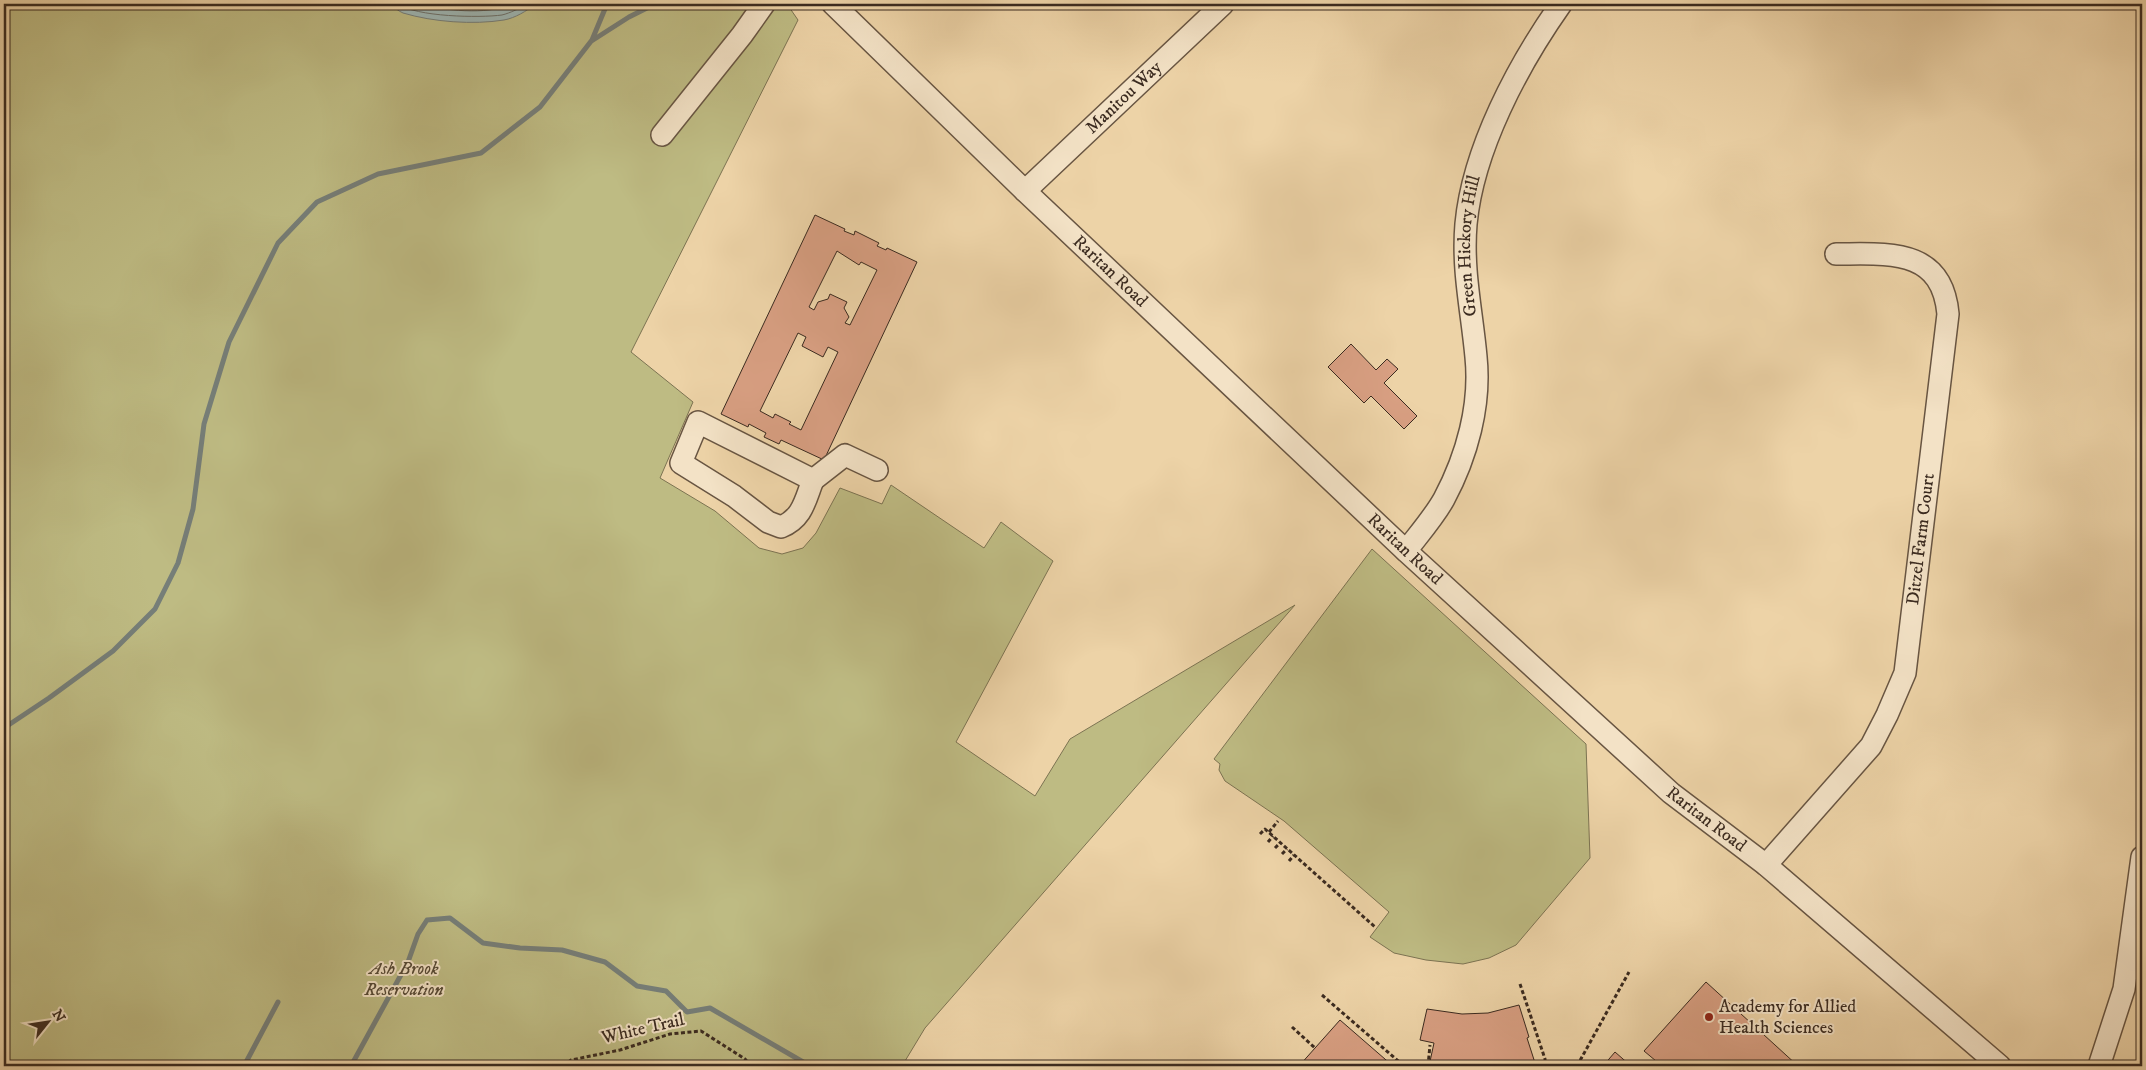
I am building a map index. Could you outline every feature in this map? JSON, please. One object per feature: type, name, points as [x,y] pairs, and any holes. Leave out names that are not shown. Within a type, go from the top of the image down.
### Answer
[{"type":"street","points":[[662,135],[742,35],[764,4]]},
{"type":"street","name":"Raritan Road","points":[[833,4],[1025,192],[1406,551],[1672,793],[1766,865],[2000,1066]]},
{"type":"street","name":"Manitou Way","points":[[1025,192],[1223,4]]},
{"type":"street","name":"Green Hickory Hill","points":[[1406,551],[1443,500],[1459,469],[1470,432],[1478,386],[1465,274],[1466,223],[1479,163],[1499,112],[1538,36],[1562,4]]},
{"type":"street","name":"Ditzel Farm Court","points":[[1766,865],[1870,746],[1887,715],[1905,673],[1948,314],[1944,294],[1934,275],[1925,266],[1909,258],[1891,254],[1836,254]]},
{"type":"street","points":[[813,480],[698,422],[680,463],[734,496],[768,522],[781,527],[790,523],[798,516],[813,480],[845,455],[877,470]]},
{"type":"street","points":[[2099,1066],[2124,989],[2137,933],[2142,857]]},
{"type":"path","points":[[1268,832],[1278,821]]},
{"type":"path","points":[[1260,834],[1265,829],[1375,927]]},
{"type":"path","points":[[1268,842],[1273,836]]},
{"type":"path","points":[[1275,848],[1280,843]]},
{"type":"path","points":[[1282,854],[1287,849]]},
{"type":"path","points":[[1289,861],[1294,855]]},
{"type":"path","points":[[1577,1066],[1629,972]]},
{"type":"path","points":[[1520,984],[1545,1059],[1545,1066]]},
{"type":"path","points":[[1322,995],[1404,1066]]},
{"type":"path","points":[[1292,1027],[1315,1048]]},
{"type":"path","name":"White Trail","points":[[563,1066],[572,1060],[620,1050],[670,1034],[701,1031],[745,1059],[751,1066]]},
{"type":"path","points":[[1428,1066],[1430,1045]]},
{"type":"green space","name":"Ash Brook Reservation","points":[[4,4],[787,4],[798,20],[631,352],[693,402],[660,478],[715,511],[759,548],[782,554],[803,548],[816,533],[840,488],[882,504],[891,485],[984,548],[1001,522],[1053,561],[956,742],[1035,796],[1070,739],[1295,605],[925,1028],[902,1066],[4,1066]]},
{"type":"green space","points":[[1372,549],[1586,744],[1590,858],[1516,945],[1489,958],[1463,964],[1426,960],[1394,953],[1370,937],[1389,912],[1284,821],[1225,781],[1219,770],[1220,764],[1214,759]]},
{"type":"water","points":[[390,4],[535,4],[521,14],[508,19],[492,22],[466,22],[415,16],[401,12]]},
{"type":"building","points":[[815,215],[845,229],[844,231],[854,235],[855,231],[879,243],[877,246],[886,250],[887,248],[917,262],[824,460],[781,440],[779,444],[764,437],[766,433],[749,424],[748,427],[721,414]],"holes":[[[837,251],[859,265],[861,262],[877,270],[850,325],[845,323],[849,317],[844,308],[847,302],[830,294],[828,299],[818,302],[814,310],[809,307]],[[798,333],[806,337],[802,346],[823,357],[828,347],[838,352],[801,430],[789,424],[791,422],[775,414],[773,418],[760,411]]]},
{"type":"building","points":[[1351,344],[1376,370],[1387,359],[1398,369],[1384,383],[1417,416],[1404,429],[1371,396],[1364,403],[1328,367]]},
{"type":"building","name":"Academy for Allied Health Sciences","points":[[1706,982],[1798,1066],[1662,1066],[1644,1051]]},
{"type":"building","points":[[1519,1005],[1536,1066],[1429,1066],[1434,1043],[1420,1040],[1427,1009],[1462,1014],[1488,1013]]},
{"type":"building","points":[[1340,1020],[1393,1066],[1299,1066]]},
{"type":"building","points":[[1615,1052],[1631,1066],[1603,1066]]},
{"type":"waterway","points":[[4,728],[113,651],[155,609],[178,563],[193,509],[204,424],[229,342],[278,243],[317,202],[378,174],[481,153],[540,107],[592,40],[607,4]]},
{"type":"waterway","points":[[593,40],[629,17],[655,4]]},
{"type":"waterway","points":[[351,1066],[408,962],[418,934],[427,920],[450,918],[483,943],[520,948],[562,950],[605,962],[637,986],[666,991],[687,1012],[710,1008],[810,1066]]},
{"type":"waterway","points":[[244,1066],[278,1002]]},
{"type":"place","name":"Academy for Allied Health Sciences","points":[[1709,1017]]}]
